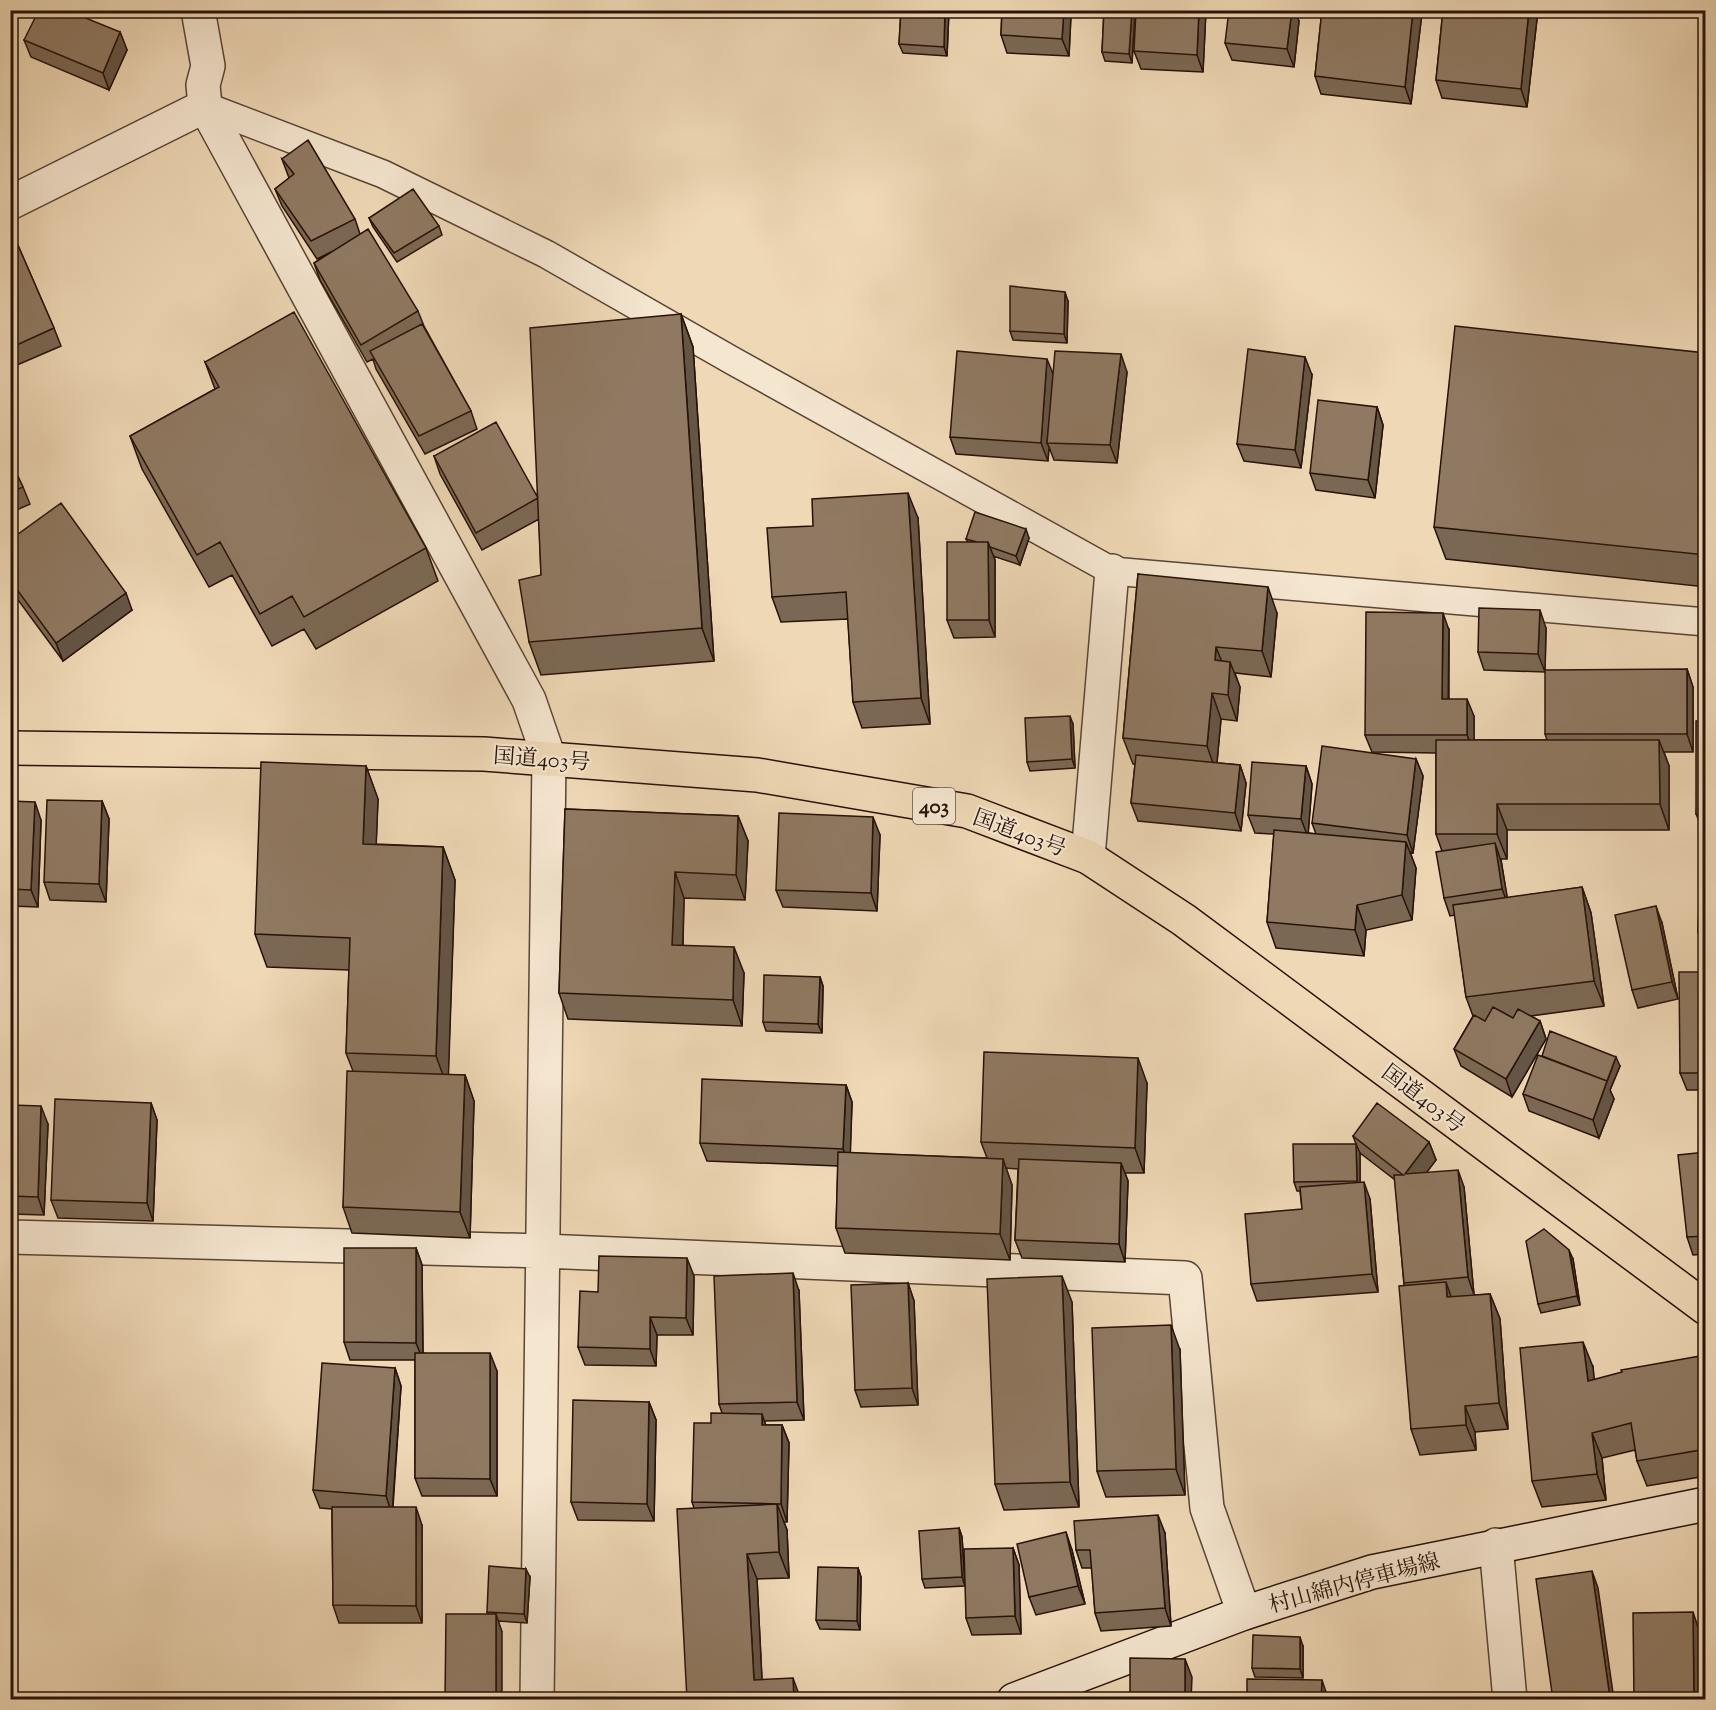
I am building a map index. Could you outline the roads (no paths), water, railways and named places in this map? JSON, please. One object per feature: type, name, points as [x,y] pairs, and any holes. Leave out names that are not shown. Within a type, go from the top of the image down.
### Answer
[{"type":"highway","name":"国道403号","points":[[10,748],[484,754],[549,758],[757,775],[967,811],[1088,857],[1184,920],[1706,1308]]},
{"type":"street","points":[[198,10],[208,66],[203,85],[205,106],[529,700],[549,758],[537,1700]]},
{"type":"street","points":[[10,204],[205,106]]},
{"type":"street","points":[[1088,857],[1112,571]]},
{"type":"street","points":[[10,1237],[543,1251],[1185,1278],[1207,1508],[1244,1613]]},
{"type":"street","name":"村山綿内停車場線","points":[[1014,1700],[1244,1613],[1372,1572],[1706,1504]]},
{"type":"street","points":[[1496,1545],[1510,1700]]},
{"type":"lane","points":[[205,106],[383,174],[546,254],[733,361],[1112,571],[1706,622]]}]
